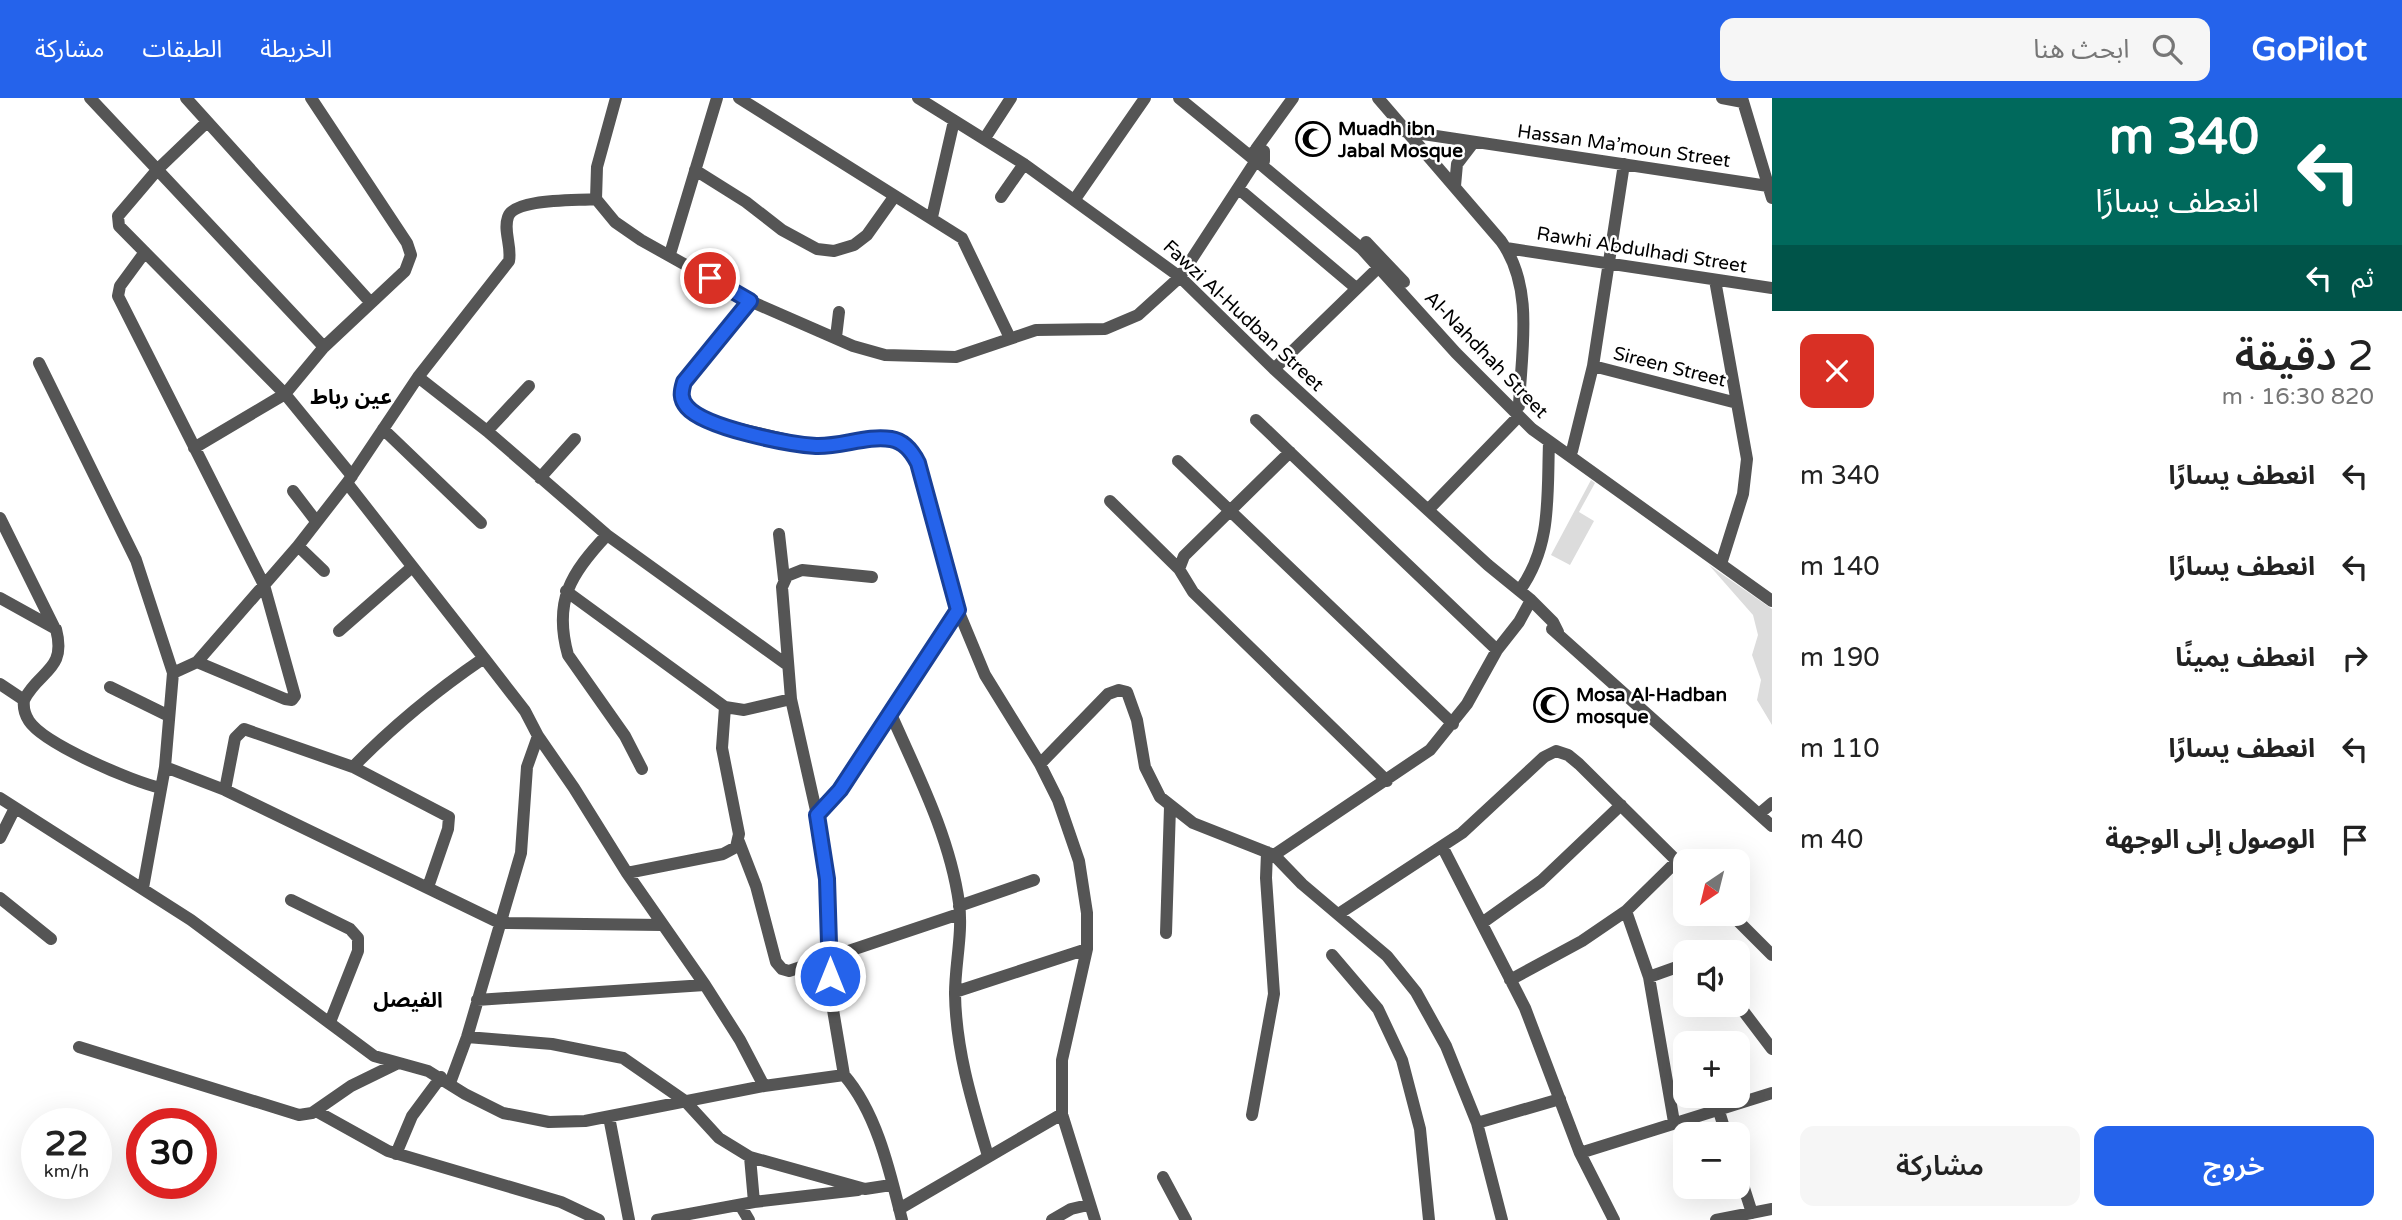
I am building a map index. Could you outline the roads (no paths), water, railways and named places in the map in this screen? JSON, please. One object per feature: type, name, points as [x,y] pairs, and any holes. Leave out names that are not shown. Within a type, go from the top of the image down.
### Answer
[{"type":"street","points":[[90,98],[324,347]]},
{"type":"street","points":[[186,98],[371,303]]},
{"type":"street","points":[[194,448],[285,394],[324,347],[405,271],[411,255],[407,243],[312,98]]},
{"type":"street","points":[[616,98],[597,167],[596,199],[615,222],[641,240],[750,301],[885,355],[930,358],[974,353],[1036,330],[1088,331],[1122,323],[1143,311],[1180,277],[1240,190],[1293,98]]},
{"type":"street","points":[[670,254],[718,98]]},
{"type":"street","points":[[739,98],[962,238],[1010,338]]},
{"type":"street","name":"Fawzi Al-Hudban Street","points":[[918,98],[1024,164],[1180,277],[1274,369],[1553,622],[1558,632]]},
{"type":"street","points":[[985,138],[1011,98]]},
{"type":"street","points":[[1075,199],[1146,98]]},
{"type":"street","points":[[1180,98],[1258,156]]},
{"type":"street","points":[[1378,98],[1506,248],[1515,263],[1522,292],[1518,411],[1428,510]]},
{"type":"street","points":[[1722,98],[1742,100],[1770,192]]},
{"type":"street","points":[[932,217],[954,121]]},
{"type":"street","points":[[207,122],[158,169],[118,216],[119,226],[285,394],[411,568],[525,711],[538,736],[575,788],[627,873],[705,985],[764,1086]]},
{"type":"street","name":"Hassan Ma’moun Street","points":[[1404,131],[1624,164],[1770,192]]},
{"type":"street","points":[[1455,186],[1457,164],[1473,143]]},
{"type":"street","name":"Al-Nahdhah Street","points":[[1258,156],[1379,267],[1549,443],[1772,591]]},
{"type":"street","name":"Al-Nahdhah Street","points":[[1258,156],[1380,255],[1518,411],[1723,560],[1772,601]]},
{"type":"street","points":[[1001,197],[1024,164]]},
{"type":"street","points":[[1572,451],[1593,366],[1624,164]]},
{"type":"street","points":[[695,170],[746,202],[782,230],[817,249],[834,251],[854,245],[867,235],[894,197]]},
{"type":"street","points":[[1240,190],[1356,288]]},
{"type":"street","points":[[173,673],[197,662],[298,546],[349,480],[418,377],[509,261],[511,250],[507,220],[514,208],[524,204],[596,199]]},
{"type":"street","name":"Rawhi Abdulhadi Street","points":[[1506,248],[1772,288]]},
{"type":"street","points":[[145,252],[120,286],[118,296],[264,585],[296,692],[292,700],[197,662]]},
{"type":"street","points":[[1274,369],[1379,267]]},
{"type":"street","points":[[1716,280],[1747,470],[1743,494],[1723,560]]},
{"type":"street","points":[[750,301],[684,382],[681,395],[685,405],[711,422],[803,443],[840,445],[891,439],[908,448],[918,463],[958,610],[985,675],[1040,764],[1058,800],[1079,861],[1087,913],[1087,949],[1062,1060],[1062,1114],[1088,1205],[1095,1220]]},
{"type":"street","points":[[836,337],[839,313]]},
{"type":"street","points":[[39,363],[136,560],[173,673],[165,767],[143,888]]},
{"type":"street","name":"Sireen Street","points":[[1593,366],[1737,403]]},
{"type":"street","points":[[418,377],[487,431],[607,535],[786,664]]},
{"type":"street","points":[[487,431],[528,386]]},
{"type":"street","points":[[1256,419],[1497,650]]},
{"type":"street","points":[[383,429],[481,523]]},
{"type":"street","points":[[540,478],[575,439]]},
{"type":"street","points":[[1520,622],[1546,535],[1549,443]]},
{"type":"street","points":[[1179,569],[1184,556],[1290,452]]},
{"type":"street","points":[[1178,461],[1452,724]]},
{"type":"street","points":[[293,491],[316,521]]},
{"type":"street","points":[[1110,501],[1179,569],[1193,592],[1387,781]]},
{"type":"street","points":[[0,518],[55,629],[59,645],[57,660],[24,700]]},
{"type":"street","points":[[779,534],[784,579],[782,613],[786,664],[791,699],[817,815],[827,879],[832,1008],[844,1075],[863,1101],[900,1214],[988,1156],[1062,1114]]},
{"type":"street","points":[[607,535],[572,576],[566,591],[565,642],[568,655],[625,736],[642,769]]},
{"type":"street","points":[[298,546],[324,571]]},
{"type":"street","points":[[339,631],[411,568]]},
{"type":"street","points":[[784,579],[792,572],[803,570],[872,577]]},
{"type":"street","points":[[566,591],[725,707],[744,710],[791,699]]},
{"type":"street","points":[[0,598],[55,629]]},
{"type":"street","points":[[1252,1115],[1274,994],[1266,878],[1271,854],[1387,781],[1430,750],[1452,724],[1507,635],[1525,599]]},
{"type":"street","name":"Fawzi Al-Hudban Street","points":[[1525,599],[1537,618],[1558,632],[1772,826]]},
{"type":"street","points":[[817,815],[840,790],[958,610]]},
{"type":"street","points":[[1507,635],[1524,618],[1537,618]]},
{"type":"street","points":[[353,767],[379,741],[484,658]]},
{"type":"street","points":[[0,684],[24,700],[29,721],[48,738],[131,778],[162,788]]},
{"type":"street","points":[[110,687],[169,716]]},
{"type":"street","points":[[1040,764],[1108,694],[1122,690],[1133,701],[1145,767],[1160,797],[1170,807],[1216,835],[1271,854],[1387,956],[1416,992],[1446,1046],[1476,1123],[1502,1220]]},
{"type":"street","points":[[725,707],[722,748],[739,842],[757,886],[776,962],[782,969],[789,971],[831,958],[1034,880]]},
{"type":"street","points":[[890,712],[924,789],[952,871],[959,910],[955,992],[960,1057],[988,1156]]},
{"type":"street","points":[[225,790],[235,738],[244,729],[353,767],[449,817],[448,829],[428,887]]},
{"type":"street","points":[[396,1154],[412,1116],[445,1080],[467,1037],[521,853],[527,767],[538,736]]},
{"type":"street","points":[[1340,913],[1443,848],[1495,805],[1544,757],[1556,751],[1568,755],[1579,764],[1673,857]]},
{"type":"street","points":[[165,767],[225,790],[500,923],[662,925]]},
{"type":"street","points":[[0,798],[143,888],[249,961],[365,1051],[445,1080],[481,1103],[526,1118],[549,1122],[609,1117],[764,1086],[820,1076],[844,1075]]},
{"type":"street","points":[[1759,814],[1772,803]]},
{"type":"street","points":[[1482,923],[1541,881],[1621,805]]},
{"type":"street","points":[[1166,933],[1170,807]]},
{"type":"street","points":[[0,838],[15,808]]},
{"type":"street","points":[[627,873],[723,854],[733,851],[739,842]]},
{"type":"street","points":[[1443,848],[1525,1008],[1580,1153],[1614,1220]]},
{"type":"street","points":[[1510,979],[1582,941],[1626,911],[1673,872]]},
{"type":"street","points":[[0,898],[51,939]]},
{"type":"street","points":[[291,900],[350,929],[359,941],[330,1022]]},
{"type":"street","points":[[1626,911],[1649,977],[1674,1122],[1718,1108],[1722,1122]]},
{"type":"street","points":[[1743,926],[1772,955]]},
{"type":"street","points":[[955,992],[1087,949]]},
{"type":"street","points":[[1332,955],[1378,1009],[1402,1060],[1420,1129],[1429,1220]]},
{"type":"street","points":[[1649,977],[1673,971]]},
{"type":"street","points":[[477,1000],[705,985]]},
{"type":"street","points":[[1748,1017],[1772,1049]]},
{"type":"street","points":[[467,1037],[552,1044],[616,1056],[638,1067],[685,1101],[719,1138],[750,1157],[865,1189]]},
{"type":"street","points":[[79,1047],[290,1113],[306,1115],[351,1086],[396,1064]]},
{"type":"street","points":[[1750,1099],[1772,1093]]},
{"type":"street","points":[[1476,1123],[1560,1099]]},
{"type":"street","points":[[316,1111],[396,1154],[561,1202],[599,1220]]},
{"type":"street","points":[[609,1117],[629,1220]]},
{"type":"street","points":[[1580,1153],[1673,1122]]},
{"type":"street","points":[[750,1157],[754,1202]]},
{"type":"street","points":[[1163,1177],[1186,1220]]},
{"type":"street","points":[[657,1220],[754,1202],[891,1185]]},
{"type":"street","points":[[1748,1199],[1752,1213]]},
{"type":"street","points":[[740,1205],[749,1220]]},
{"type":"street","points":[[1052,1220],[1071,1209],[1088,1205]]},
{"type":"street","points":[[1716,1220],[1772,1209]]},
{"type":"place","name":"Muadh ibn Jabal Mosque","points":[[1313,139]]},
{"type":"place","name":"Mosa Al-Hadban mosque","points":[[1551,705]]},
{"type":"district","name":"عين رباط","points":[[351,397]]},
{"type":"district","name":"الفيصل","points":[[408,1000]]}]
